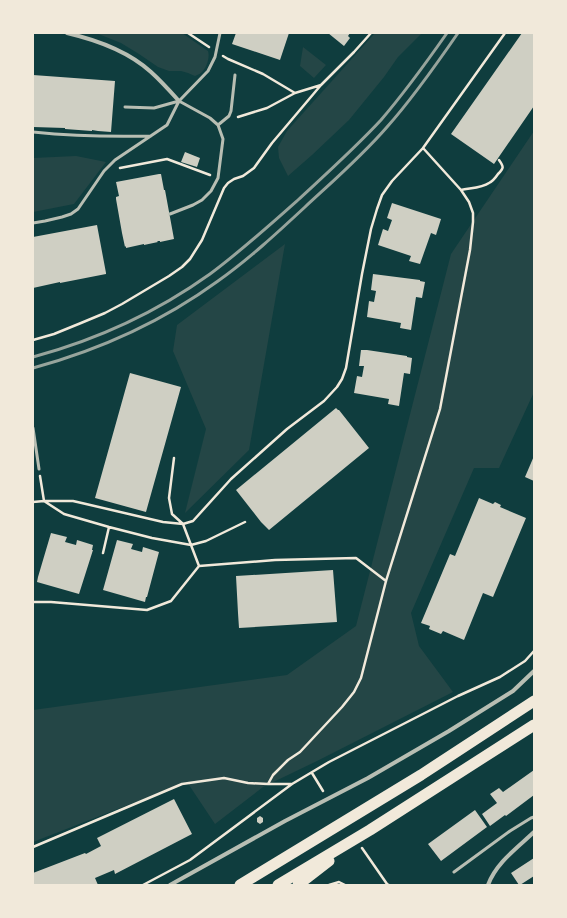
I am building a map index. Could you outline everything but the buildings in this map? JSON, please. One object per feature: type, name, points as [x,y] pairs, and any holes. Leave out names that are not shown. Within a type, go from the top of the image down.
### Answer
[{"type":"highway","points":[[240,885],[414,779],[534,702]]},
{"type":"highway","points":[[278,885],[370,830],[534,725]]},
{"type":"highway","points":[[298,885],[370,830]]},
{"type":"street","points":[[67,33],[102,44],[133,59],[150,71],[179,101]]},
{"type":"street","points":[[170,885],[285,821],[368,778],[455,727],[513,691],[534,671]]},
{"type":"street","points":[[488,885],[491,877],[505,859],[534,832]]},
{"type":"lane","points":[[33,223],[62,218],[78,209],[104,171],[115,160],[167,125],[179,101],[208,71],[215,57],[220,33]]},
{"type":"lane","points":[[218,125],[229,116],[232,104],[232,92],[235,75]]},
{"type":"lane","points":[[125,107],[154,108],[179,101],[210,118],[218,125],[223,139],[218,178],[211,191],[193,206],[170,214]]},
{"type":"lane","points":[[33,132],[59,135],[115,137],[151,136]]},
{"type":"lane","points":[[33,428],[39,469]]},
{"type":"lane","points":[[454,872],[510,831],[534,817]]},
{"type":"path","points":[[188,33],[228,59],[263,74],[295,93]]},
{"type":"path","points":[[33,340],[54,334],[105,313],[182,267],[190,259],[202,240],[224,188],[228,183],[243,176],[254,168],[272,143],[321,85],[371,33]]},
{"type":"path","points":[[33,502],[73,501],[163,522],[182,524],[193,521],[231,479],[281,434],[324,401],[337,387],[346,368],[371,229],[382,195],[386,188],[423,148],[505,33]]},
{"type":"path","points":[[229,116],[239,117],[267,108],[295,93],[321,85]]},
{"type":"path","points":[[268,784],[273,775],[288,760],[300,752],[342,707],[354,692],[361,678],[386,581],[440,409],[471,245],[473,213],[469,202],[461,190],[423,148]]},
{"type":"path","points":[[104,171],[167,159],[228,183]]},
{"type":"path","points":[[461,190],[485,186],[490,183],[503,168],[499,160]]},
{"type":"path","points":[[174,458],[169,498],[172,514],[182,524],[200,566]]},
{"type":"path","points":[[39,469],[44,501],[64,514],[109,527],[152,538],[191,545],[206,541],[245,522]]},
{"type":"path","points":[[103,553],[109,527]]},
{"type":"path","points":[[33,602],[147,610],[171,601],[200,566],[275,560],[356,558],[386,581]]},
{"type":"path","points":[[143,885],[190,860],[292,784],[329,762],[458,696],[500,677],[525,661],[534,650]]},
{"type":"path","points":[[312,772],[315,778]]},
{"type":"path","points":[[33,847],[182,784],[224,778],[268,784],[292,784]]},
{"type":"path","points":[[329,885],[339,882],[345,885]]},
{"type":"shaded area","points":[[96,33],[182,33],[208,51],[208,62],[203,71],[195,76],[181,71],[169,71],[158,67],[121,43]]},
{"type":"shaded area","points":[[375,33],[422,33],[398,57],[384,77],[349,120],[288,176],[279,158],[278,147],[287,131]]},
{"type":"shaded area","points":[[303,47],[326,65],[314,78],[300,66]]},
{"type":"shaded area","points":[[534,131],[534,392],[499,468],[474,468],[411,613],[419,646],[453,692],[263,787],[215,824],[187,782],[33,842],[33,710],[287,675],[356,626],[451,254]]},
{"type":"shaded area","points":[[76,156],[106,162],[74,204],[33,212],[33,158]]},
{"type":"shaded area","points":[[285,244],[249,450],[185,513],[206,429],[173,351],[177,325]]},
{"type":"railway","points":[[33,357],[80,342],[125,323],[169,301],[222,265],[298,200],[381,120],[407,88],[447,33]]},
{"type":"railway","points":[[33,368],[58,361],[130,333],[175,309],[241,264],[337,178],[377,138],[415,93],[458,33]]}]
